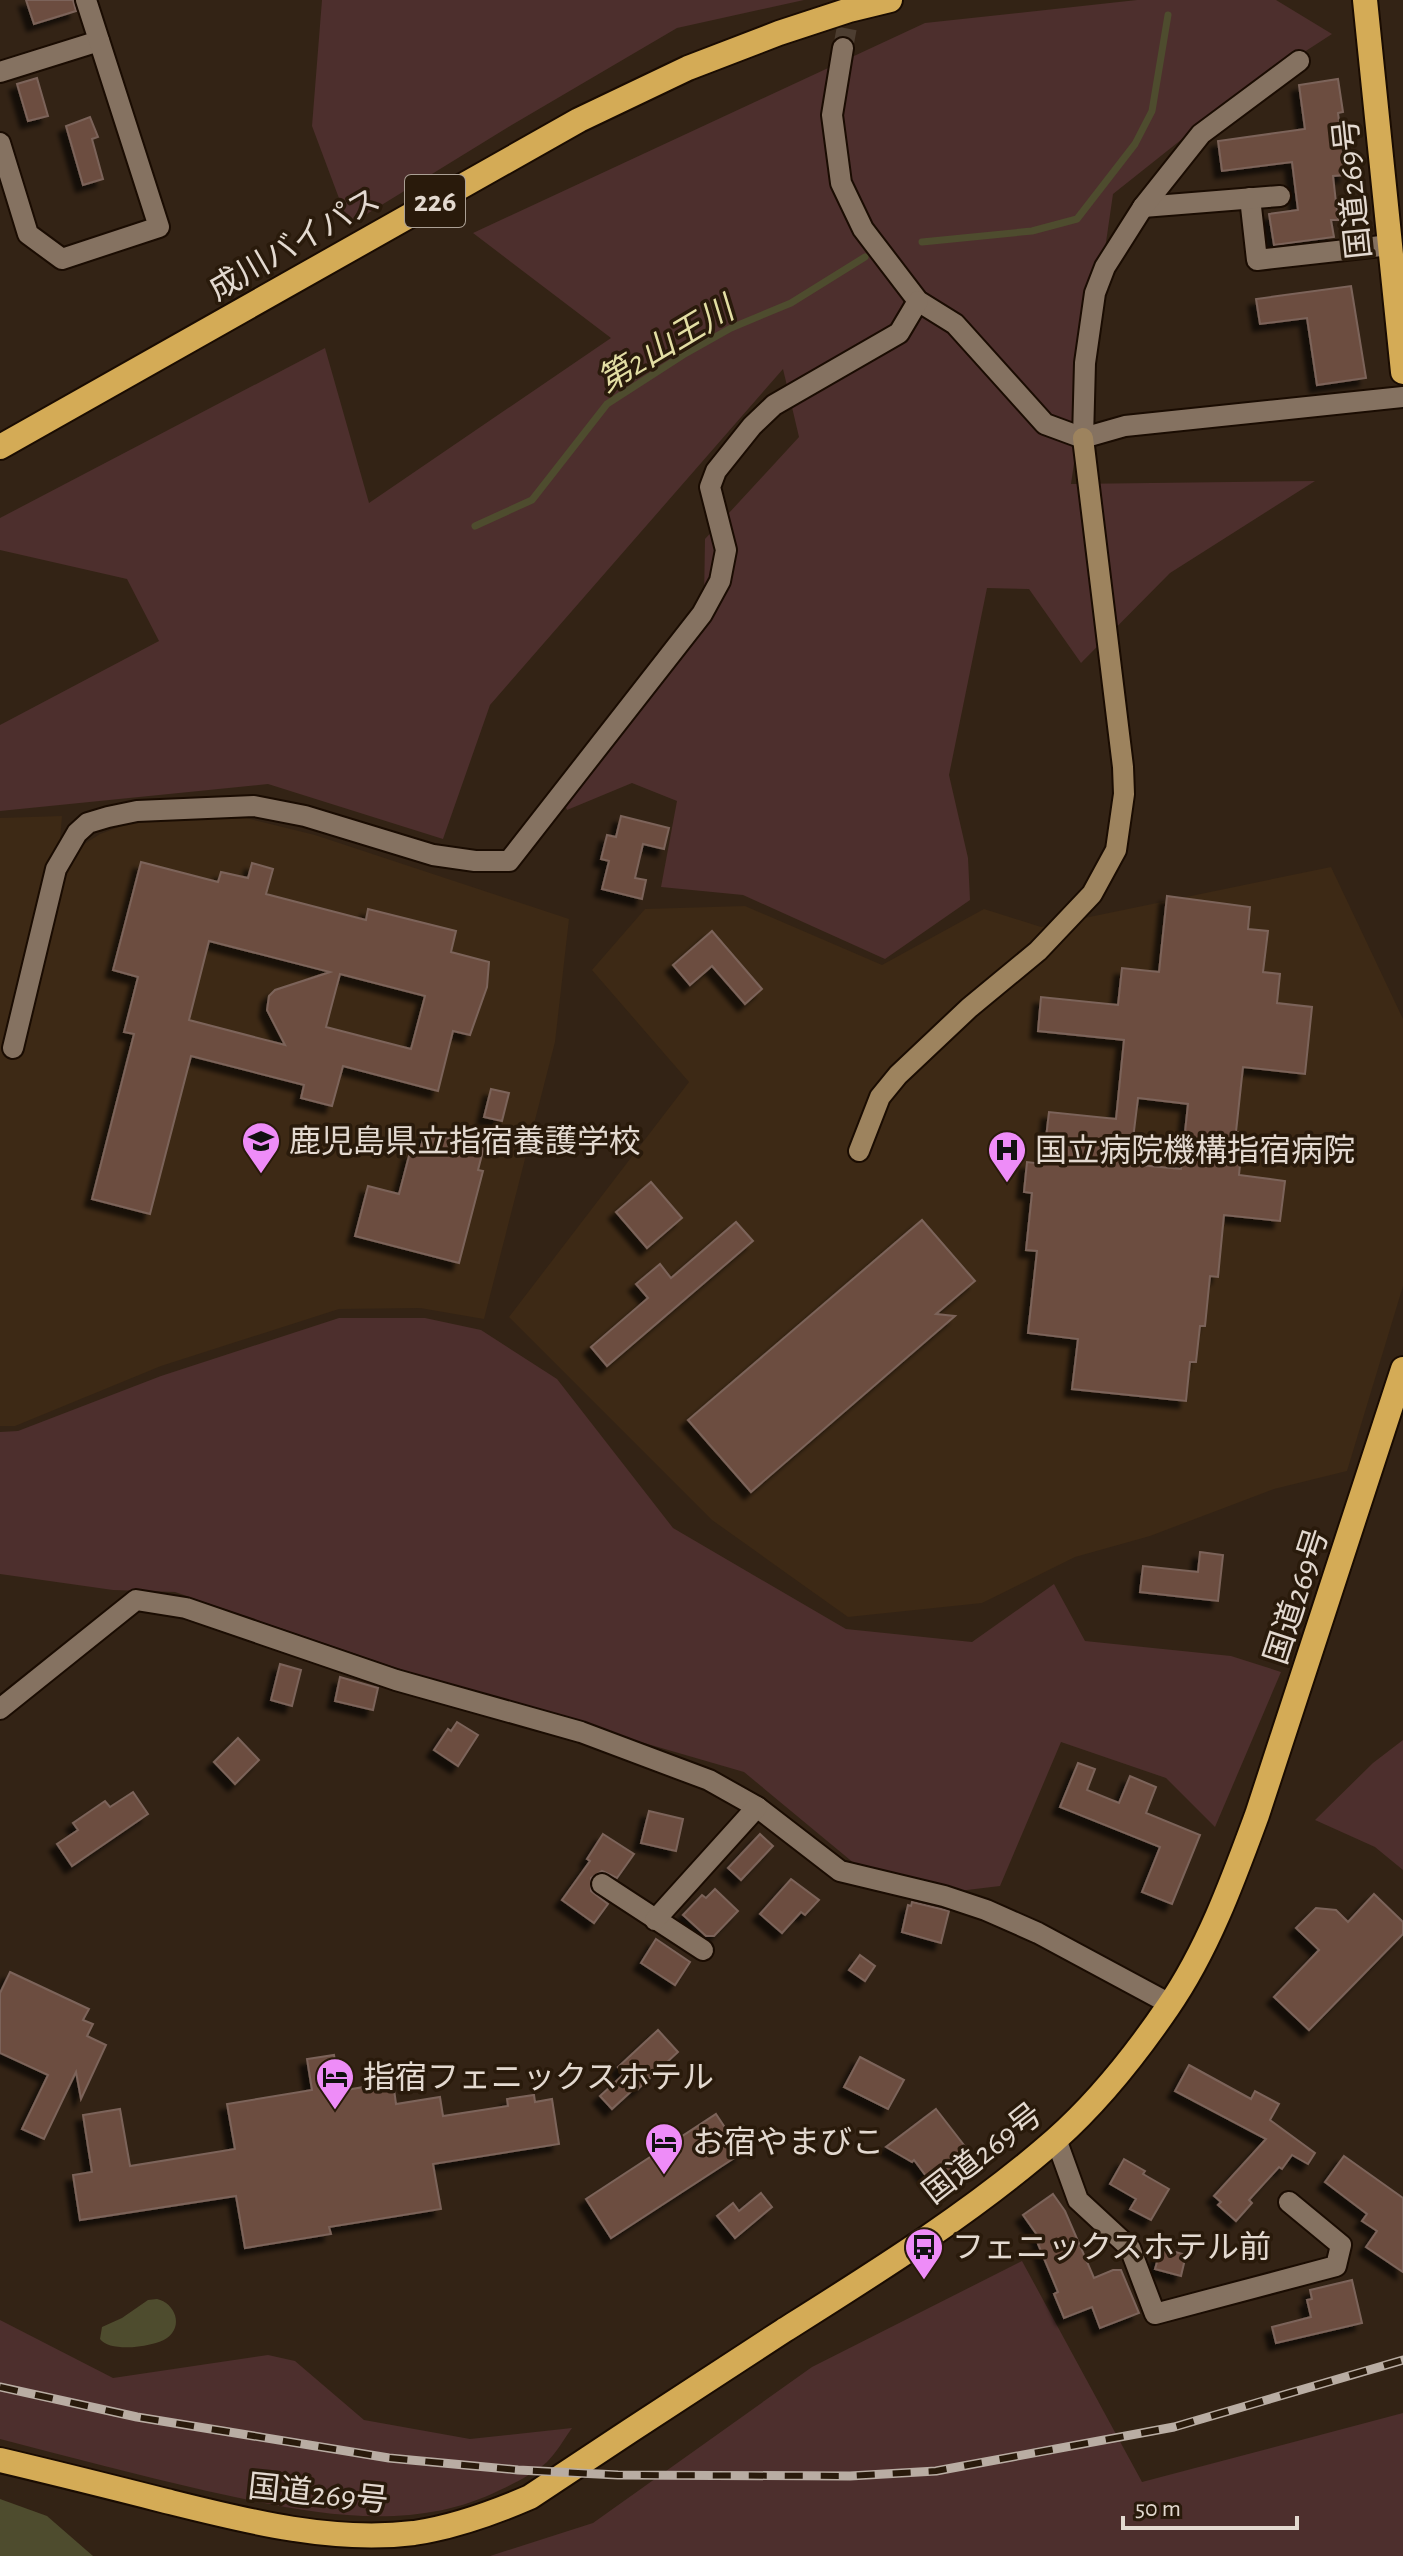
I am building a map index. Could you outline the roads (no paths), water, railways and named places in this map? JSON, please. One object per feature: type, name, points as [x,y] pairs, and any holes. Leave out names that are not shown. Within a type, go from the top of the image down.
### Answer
[{"type":"highway","name":"成川バイパス","points":[[0,447],[579,120],[714,58],[821,19],[890,0]]},
{"type":"highway","name":"国道269号","points":[[1365,0],[1403,372]]},
{"type":"highway","name":"国道269号","points":[[0,2460],[223,2515],[302,2531],[366,2536],[415,2532],[495,2512],[530,2497],[889,2262],[999,2185],[1056,2139],[1120,2071],[1170,2004],[1217,1916],[1241,1859],[1403,1369]]},
{"type":"street","points":[[0,143],[28,234],[62,259],[159,227],[86,0]]},
{"type":"street","points":[[0,72],[99,41]]},
{"type":"street","points":[[843,48],[832,115],[841,183],[863,229],[918,301],[955,324],[1045,424],[1083,438],[1125,426],[1403,397]]},
{"type":"street","points":[[859,1151],[880,1097],[898,1075],[969,1008],[1038,951],[1092,894],[1116,850],[1124,794],[1123,767],[1083,438],[1085,363],[1095,293],[1105,267],[1143,207],[1201,134],[1299,61]]},
{"type":"street","points":[[1143,207],[1280,196]]},
{"type":"street","points":[[1250,198],[1257,260],[1390,245]]},
{"type":"street","points":[[13,1048],[56,869],[68,844],[88,823],[137,811],[254,806],[305,816],[433,855],[475,861],[509,861],[702,614],[720,581],[726,550],[710,487],[716,471],[752,426],[774,405],[899,333],[918,301]]},
{"type":"street","points":[[0,1709],[136,1600],[186,1608],[411,1684],[581,1732],[709,1780],[757,1807],[840,1871],[944,1896],[986,1910],[1038,1933],[1170,2004]]},
{"type":"street","points":[[655,1920],[757,1807]]},
{"type":"street","points":[[602,1884],[703,1950]]},
{"type":"street","points":[[1056,2139],[1078,2200],[1130,2248],[1155,2314],[1336,2266],[1341,2245],[1289,2202]]},
{"type":"waterway","name":"第2山王川","points":[[922,242],[1032,231],[1077,219],[1135,144],[1152,111],[1168,15]]},
{"type":"waterway","name":"第2山王川","points":[[475,526],[532,500],[607,404],[683,355],[731,328],[791,303],[865,257]]},
{"type":"tunnel","points":[[843,48],[852,0]]},
{"type":"railway","points":[[0,2387],[137,2417],[389,2458],[518,2470],[618,2475],[850,2476],[936,2471],[1174,2427],[1403,2360]]},
{"type":"place","name":"鹿児島県立指宿養護学校","points":[[261,1175]]},
{"type":"place","name":"国立病院機構指宿病院","points":[[1007,1184]]},
{"type":"place","name":"指宿フェニックスホテル","points":[[335,2111]]},
{"type":"place","name":"お宿やまびこ","points":[[664,2176]]},
{"type":"place","name":"フェニックスホテル前","points":[[924,2281]]}]
